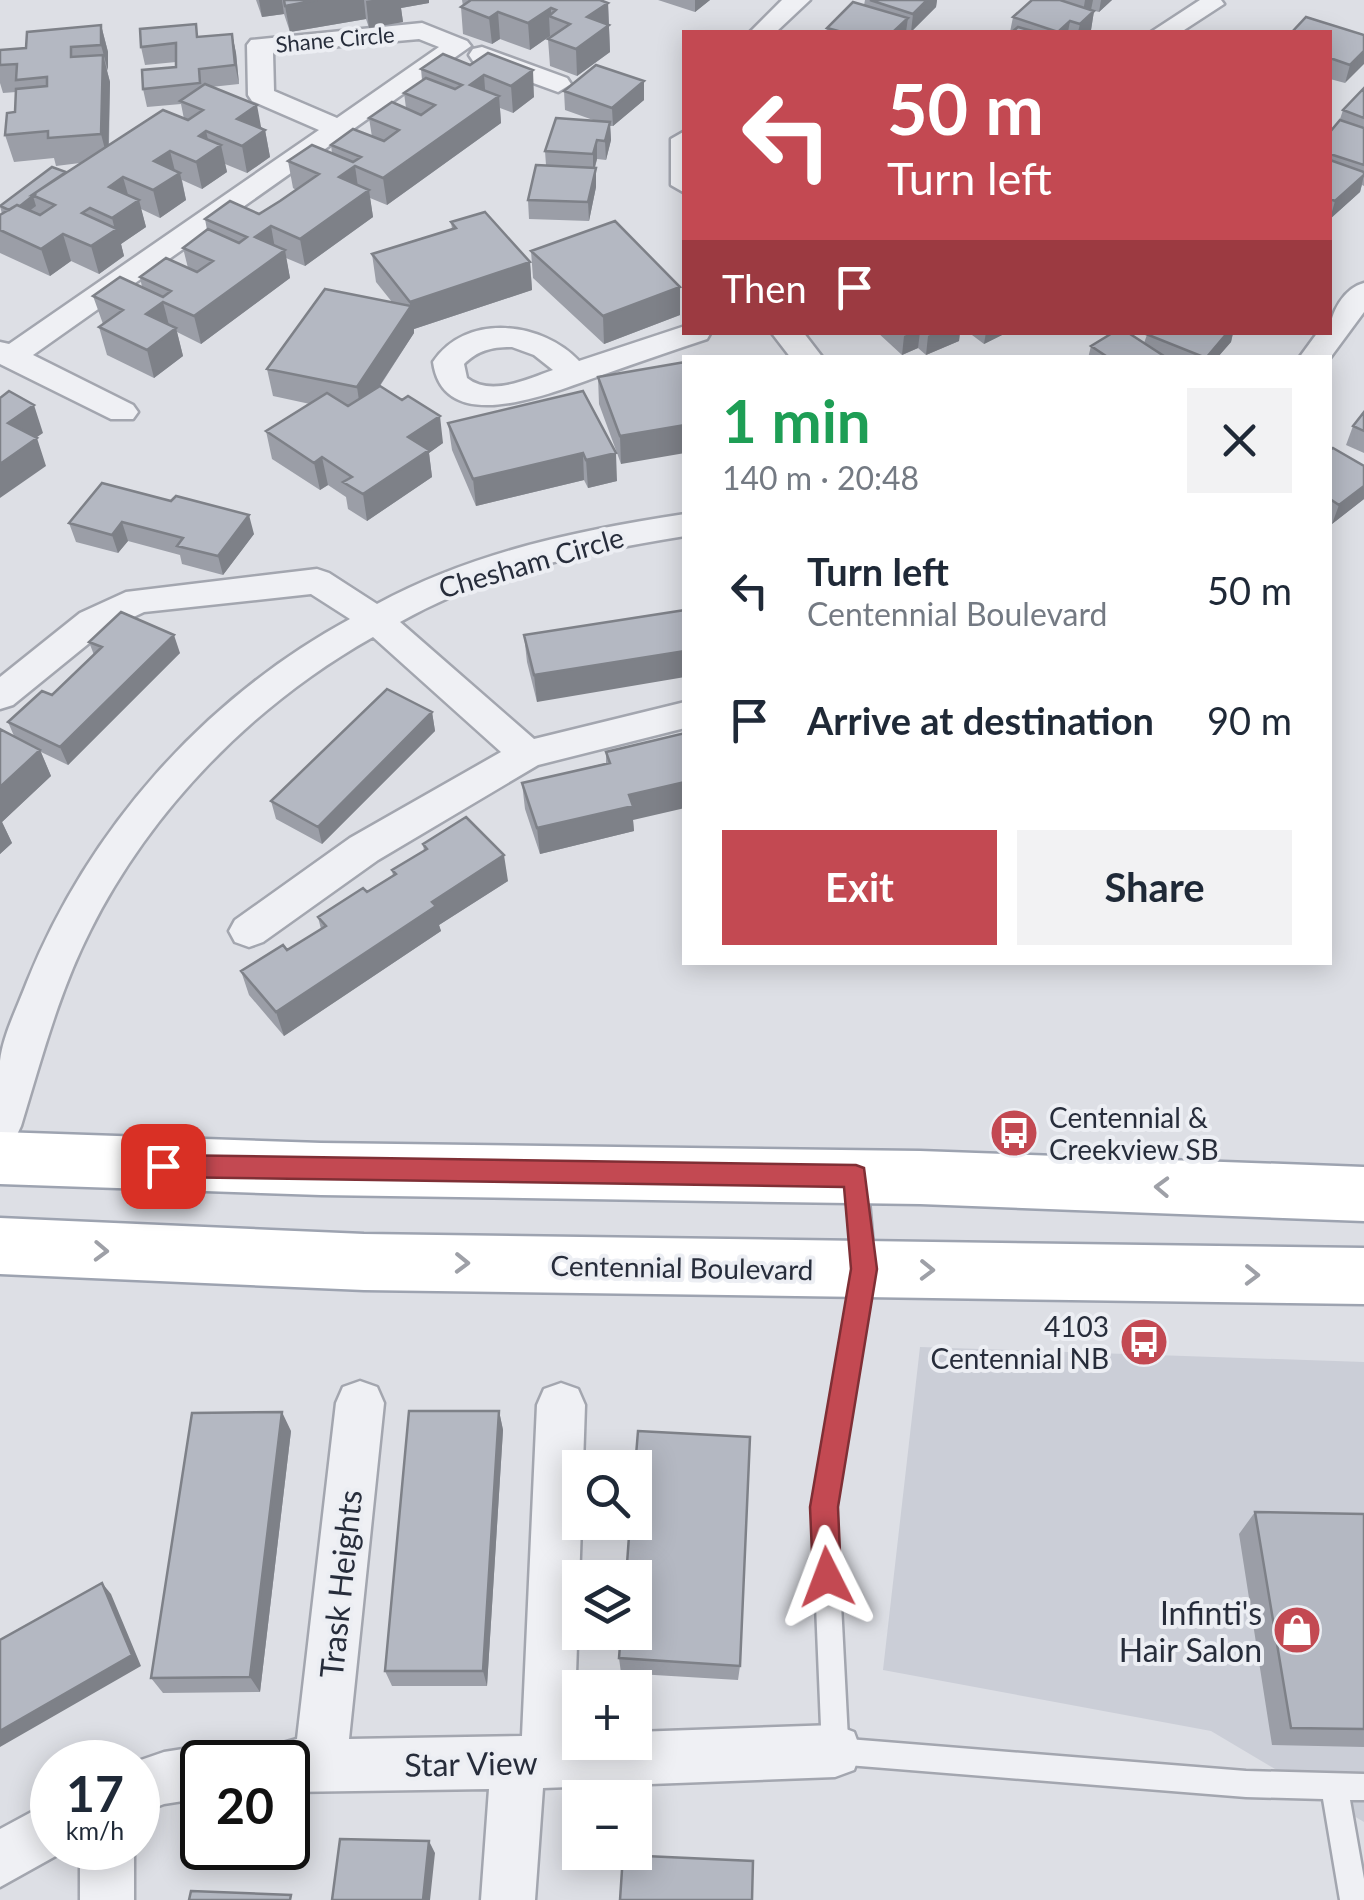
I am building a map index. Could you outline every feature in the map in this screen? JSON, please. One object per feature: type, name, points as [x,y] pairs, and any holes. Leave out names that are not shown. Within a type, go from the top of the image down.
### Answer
[{"type":"main road","points":[[0,1158],[432,1172],[856,1176],[1364,1194]]},
{"type":"main road","name":"Centennial Boulevard","points":[[2,1246],[364,1262],[1364,1276]]},
{"type":"street","points":[[764,30],[797,0]]},
{"type":"street","points":[[1167,30],[1210,4]]},
{"type":"street","name":"Shane Circle","points":[[340,129],[262,95],[260,45],[422,31],[458,46]]},
{"type":"street","points":[[458,46],[558,84]]},
{"type":"street","name":"Shane Circle","points":[[5,354],[458,46]]},
{"type":"street","points":[[1332,334],[1364,292]]},
{"type":"street","points":[[572,372],[687,335]]},
{"type":"street","points":[[789,335],[805,355]]},
{"type":"street","points":[[1316,355],[1331,335]]},
{"type":"street","points":[[5,354],[122,412]]},
{"type":"street","name":"Chesham Circle","points":[[0,1126],[41,997],[76,920],[111,858],[202,746],[254,699],[372,617],[460,580],[551,550],[682,526]]},
{"type":"street","points":[[0,696],[92,622],[138,601],[296,581],[317,582],[372,617],[527,754]]},
{"type":"street","points":[[248,931],[364,849],[527,754],[682,715]]},
{"type":"street","name":"Trask Heights","points":[[308,1740],[360,1402]]},
{"type":"street","points":[[508,1900],[533,1762],[561,1405]]},
{"type":"street","name":"Star View","points":[[310,1765],[835,1752]]},
{"type":"street","points":[[0,1860],[30,1842]]},
{"type":"street","points":[[107,1870],[107,1900]]},
{"type":"lane","points":[[856,1176],[864,1269],[824,1507],[835,1752],[1246,1784],[1364,1787]]},
{"type":"lane","points":[[1334,1787],[1354,1900]]},
{"type":"shaded area","points":[[920,1347],[1364,1362],[1364,1822],[1211,1731],[883,1670]]},
{"type":"building","points":[[284,0],[317,0],[285,6]]},
{"type":"building","points":[[471,0],[600,0],[608,3],[587,17],[609,25],[576,49],[548,39],[570,24],[549,16],[556,10],[551,8],[528,23],[498,12],[489,18],[461,7]]},
{"type":"building","points":[[870,0],[927,0],[913,14]]},
{"type":"building","points":[[1032,0],[1060,0],[1094,11],[1080,24],[1070,21],[1060,30],[1013,17]]},
{"type":"building","points":[[853,2],[908,18],[895,30],[827,28]]},
{"type":"building","points":[[1306,17],[1364,35],[1364,51],[1350,65],[1332,59],[1332,30],[1294,30]]},
{"type":"building","points":[[196,24],[197,37],[232,34],[235,65],[199,69],[200,83],[143,89],[142,70],[176,67],[176,43],[141,47],[140,29]]},
{"type":"building","points":[[101,25],[101,45],[71,47],[71,57],[103,55],[101,134],[48,138],[48,131],[5,135],[7,113],[15,112],[16,89],[47,86],[47,77],[16,80],[17,64],[0,65],[0,50],[26,48],[27,32]]},
{"type":"building","points":[[488,53],[533,70],[511,86],[484,75],[470,85],[499,96],[383,178],[355,166],[339,177],[369,190],[300,239],[271,226],[255,237],[285,250],[194,316],[163,302],[146,314],[176,328],[147,350],[99,327],[123,310],[93,296],[120,277],[163,297],[171,291],[140,277],[166,258],[197,272],[213,261],[183,248],[208,229],[239,243],[247,237],[205,219],[230,201],[259,214],[280,201],[319,174],[288,161],[312,145],[353,162],[361,157],[331,145],[353,129],[384,141],[399,130],[369,118],[392,102],[421,115],[435,105],[404,93],[426,78],[455,89],[462,85],[421,69],[443,54],[470,65]]},
{"type":"building","points":[[596,65],[644,81],[612,108],[564,91]]},
{"type":"building","points":[[205,84],[257,105],[237,119],[265,130],[242,146],[206,131],[199,136],[221,145],[196,162],[170,151],[154,161],[180,173],[153,190],[123,177],[109,187],[139,200],[112,218],[90,208],[82,213],[117,229],[91,246],[63,234],[41,249],[0,230],[0,215],[17,205],[40,215],[55,205],[32,195],[163,110],[188,120],[203,110],[180,101]]},
{"type":"building","points":[[1364,88],[1364,118],[1343,110]]},
{"type":"building","points":[[556,118],[610,122],[605,141],[597,140],[593,154],[545,151]]},
{"type":"building","points":[[1340,120],[1364,128],[1364,165],[1332,155],[1332,130]]},
{"type":"building","points":[[1332,161],[1364,172],[1364,175],[1335,201]]},
{"type":"building","points":[[536,165],[596,168],[588,202],[528,200]]},
{"type":"building","points":[[52,167],[66,172],[20,206],[9,210],[0,206]]},
{"type":"building","points":[[485,212],[530,262],[410,302],[372,254],[456,228],[451,222]]},
{"type":"building","points":[[615,221],[680,287],[603,316],[531,251]]},
{"type":"building","points":[[325,289],[411,306],[357,387],[267,369]]},
{"type":"building","points":[[1109,335],[1132,335],[1162,355],[1104,355],[1091,346]]},
{"type":"building","points":[[1148,335],[1225,335],[1209,355],[1198,355]]},
{"type":"building","points":[[682,363],[682,426],[620,436],[598,377]]},
{"type":"building","points":[[380,386],[402,400],[408,396],[440,416],[408,437],[429,450],[363,494],[343,482],[352,477],[322,457],[314,463],[266,431],[327,393],[348,406]]},
{"type":"building","points":[[9,391],[34,405],[8,423],[37,438],[0,464],[0,398]]},
{"type":"building","points":[[583,391],[616,453],[586,460],[583,453],[473,479],[448,423]]},
{"type":"building","points":[[1364,412],[1364,431],[1353,426]]},
{"type":"building","points":[[1332,449],[1364,466],[1364,486],[1339,505],[1332,500]]},
{"type":"building","points":[[102,483],[171,501],[176,496],[249,515],[218,556],[177,546],[183,538],[122,522],[112,535],[69,523]]},
{"type":"building","points":[[682,610],[682,651],[534,675],[524,635]]},
{"type":"building","points":[[121,612],[174,635],[60,747],[8,722],[42,691],[52,695],[102,647],[89,642]]},
{"type":"building","points":[[387,689],[432,712],[318,827],[271,801]]},
{"type":"building","points":[[0,729],[40,750],[0,787]]},
{"type":"building","points":[[682,734],[682,783],[629,795],[633,806],[537,828],[522,783],[610,763],[606,752]]},
{"type":"building","points":[[466,817],[504,855],[432,902],[436,906],[276,1012],[241,971],[283,945],[287,950],[326,926],[318,917],[363,888],[367,892],[396,874],[392,870],[427,849],[423,844]]},
{"type":"building","points":[[409,1411],[499,1411],[483,1671],[385,1671]]},
{"type":"building","points":[[282,1412],[250,1677],[151,1678],[192,1413]]},
{"type":"building","points":[[638,1431],[750,1437],[740,1666],[619,1658],[620,1650],[652,1650],[652,1560],[627,1560],[629,1540],[652,1540],[652,1450],[636,1450]]},
{"type":"building","points":[[1255,1512],[1364,1514],[1364,1729],[1291,1728]]},
{"type":"building","points":[[102,1583],[132,1655],[0,1731],[0,1640]]},
{"type":"building","points":[[340,1839],[429,1841],[423,1900],[332,1900]]},
{"type":"building","points":[[652,1856],[753,1861],[752,1900],[620,1900],[622,1870],[652,1870]]},
{"type":"building","points":[[191,1891],[291,1895],[290,1900],[189,1900]]},
{"type":"place","name":"Centennial & Creekview SB","points":[[1014,1133]]},
{"type":"place","name":"4103 Centennial NB","points":[[1144,1342]]},
{"type":"place","name":"Infinti's Hair Salon","points":[[1297,1630]]},
{"type":"route","points":[[163,1166],[856,1176],[864,1269],[824,1507],[827,1577]]}]
